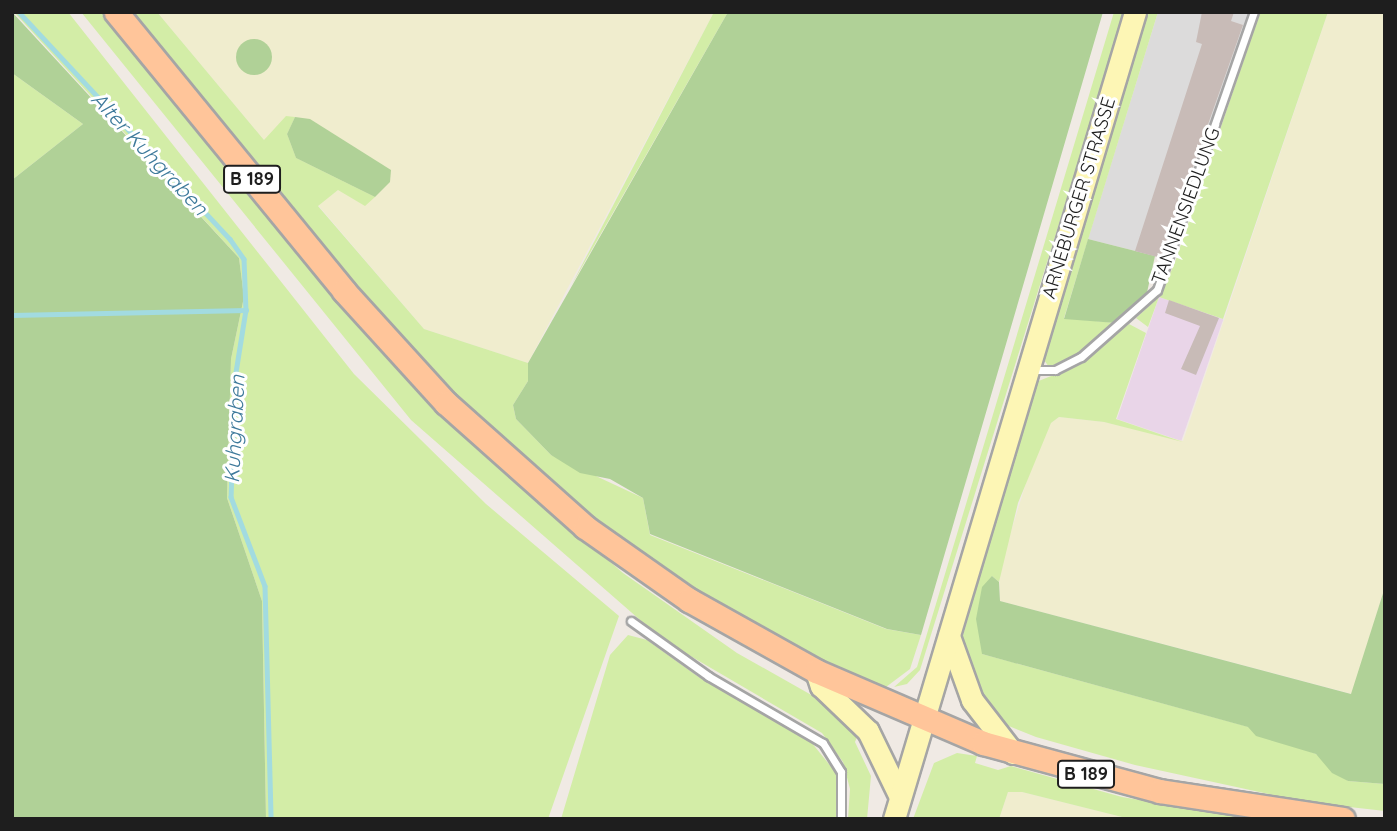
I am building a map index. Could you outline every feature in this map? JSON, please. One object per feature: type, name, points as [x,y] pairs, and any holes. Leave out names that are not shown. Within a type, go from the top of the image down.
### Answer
[{"type":"main road","name":"B 189","points":[[116,12],[368,319],[482,438],[637,564],[816,671],[924,719],[1013,753],[1160,791],[1343,819]]},
{"type":"main road","name":"ARNEBURGER STRASSE","points":[[894,819],[1135,12]]},
{"type":"main road","points":[[949,636],[972,700],[1013,753]]},
{"type":"main road","points":[[816,671],[821,686],[868,731],[900,797]]},
{"type":"lane","name":"TANNENSIEDLUNG","points":[[1026,377],[1055,370],[1081,358],[1157,290],[1254,12]]},
{"type":"lane","points":[[631,621],[708,676],[823,743],[841,772],[841,819]]},
{"type":"shaded area","points":[[157,12],[714,12],[528,363],[424,329],[318,205],[338,190],[264,140]]},
{"type":"shaded area","points":[[1158,12],[1249,12],[1163,258],[1088,239]]},
{"type":"shaded area","points":[[1328,12],[1385,12],[1385,587],[1352,694],[1000,601],[999,570],[1036,451],[1051,423],[1059,417],[1104,422],[1183,441]]},
{"type":"shaded area","points":[[1159,297],[1223,319],[1181,441],[1117,419]]},
{"type":"shaded area","points":[[1008,792],[1022,792],[1130,819],[999,819]]},
{"type":"green space","points":[[12,12],[239,258],[244,297],[231,359],[227,498],[262,601],[266,819],[12,819],[12,180],[83,124],[12,73]]},
{"type":"green space","points":[[14,12],[68,12],[354,374],[486,504],[619,616],[548,819],[266,819],[262,601],[227,498],[231,359],[244,297],[239,258]]},
{"type":"green space","points":[[81,12],[103,12],[313,269],[475,445],[623,573],[737,653],[822,701],[859,732],[855,742],[871,776],[867,819],[848,819],[850,789],[843,762],[822,733],[663,640],[411,420]]},
{"type":"green space","points":[[129,12],[157,12],[264,140],[286,116],[295,117],[287,134],[296,158],[375,197],[365,206],[338,190],[318,206],[424,329],[528,363],[528,381],[513,405],[516,419],[551,455],[643,498],[650,535],[886,629],[921,635],[910,669],[886,687],[834,666],[707,600],[556,491],[413,356]]},
{"type":"green space","points":[[714,12],[728,12],[571,286]]},
{"type":"green space","points":[[728,12],[1103,12],[921,635],[887,629],[650,534],[643,498],[610,479],[580,473],[551,455],[516,419],[513,405],[528,381],[528,363]]},
{"type":"green space","points":[[1114,12],[1125,12],[920,670],[907,684],[894,687],[917,667]]},
{"type":"green space","points":[[1145,12],[1158,12],[1064,318],[1116,323],[1079,354],[1049,367],[1042,357]]},
{"type":"green space","points":[[1260,12],[1328,12],[1223,319],[1159,297],[1174,265]]},
{"type":"green space","points":[[254,39],[267,44],[272,57],[267,70],[254,75],[241,70],[236,57],[241,44]]},
{"type":"green space","points":[[12,73],[83,124],[12,180]]},
{"type":"green space","points":[[295,117],[310,119],[391,170],[390,182],[375,197],[296,158],[287,134]]},
{"type":"green space","points":[[1088,239],[1155,256],[1146,297],[1116,323],[1064,319]]},
{"type":"green space","points":[[1159,297],[1148,327],[1136,318]]},
{"type":"green space","points":[[1129,324],[1146,333],[1116,419],[1183,442],[1104,422],[1059,417],[1051,423],[1018,503],[999,582],[992,576],[982,654],[1249,727],[1316,754],[1348,781],[1385,784],[1385,811],[1305,802],[1135,765],[1036,737],[1004,724],[987,709],[963,649],[963,635],[1036,382],[1074,367]]},
{"type":"green space","points":[[992,576],[999,582],[1000,601],[1351,694],[1385,587],[1385,784],[1348,781],[1332,773],[1316,754],[1256,736],[1248,727],[982,654],[976,619],[982,587]]},
{"type":"green space","points":[[628,635],[647,640],[700,678],[807,737],[837,774],[837,819],[561,819],[610,655]]},
{"type":"green space","points":[[957,753],[977,756],[975,763],[998,770],[1011,766],[1122,797],[1254,819],[1130,819],[1022,792],[1008,792],[999,819],[913,819],[934,763]]},
{"type":"building","points":[[1202,12],[1234,12],[1231,21],[1243,25],[1161,258],[1135,251],[1202,44],[1196,42]]},
{"type":"building","points":[[1169,300],[1219,318],[1196,375],[1181,369],[1200,326],[1165,313]]},
{"type":"waterway","name":"Alter Kuhgraben","points":[[19,12],[230,239],[244,259],[246,310]]},
{"type":"waterway","name":"Kuhgraben","points":[[12,315],[246,310],[235,379],[231,497],[265,586],[271,819]]}]
